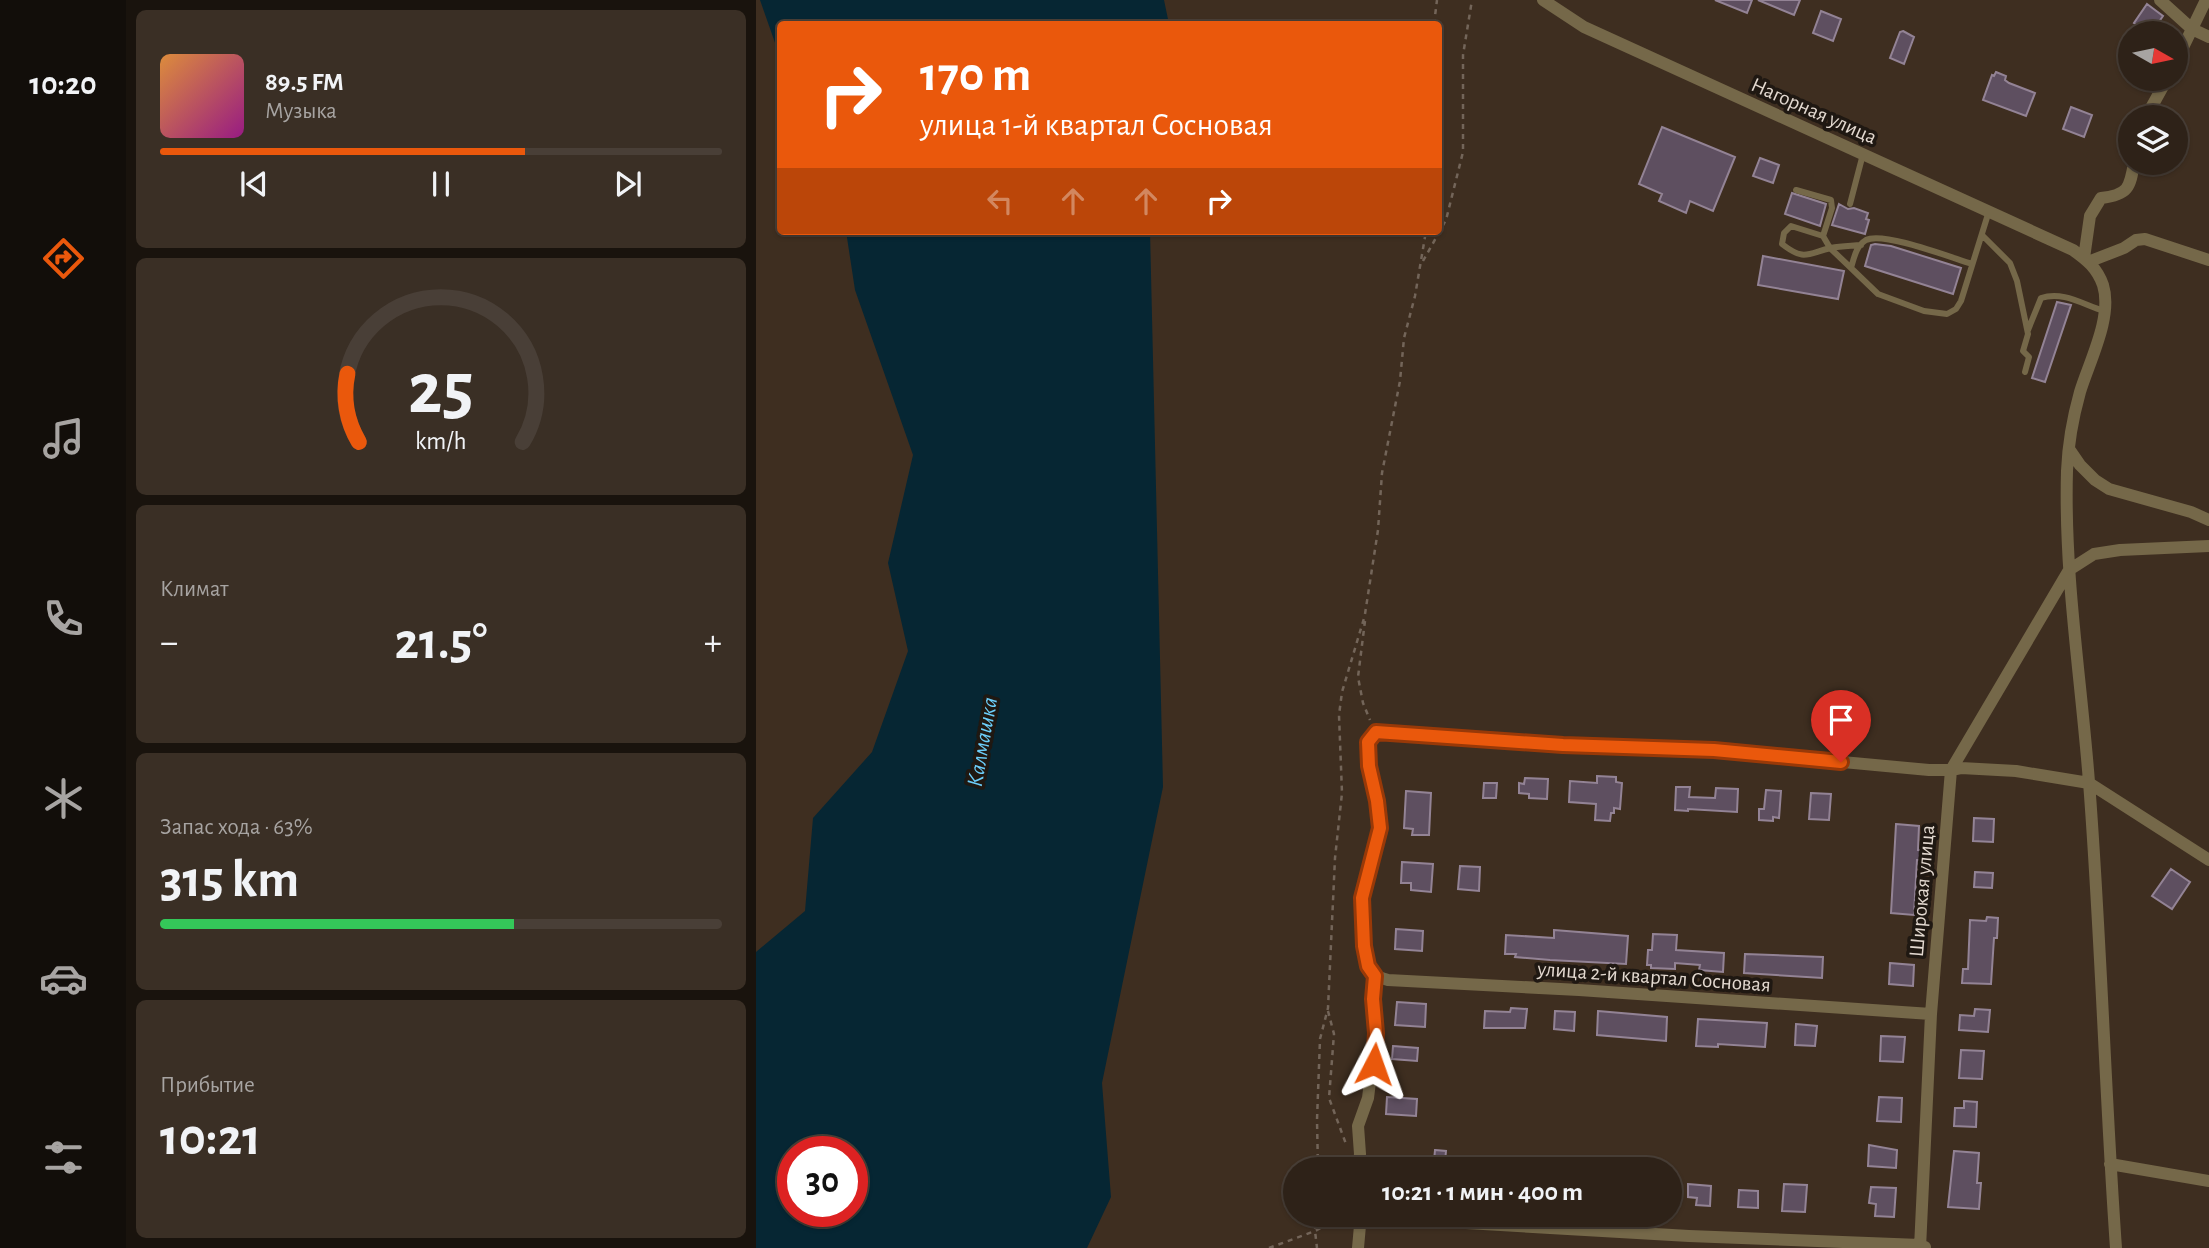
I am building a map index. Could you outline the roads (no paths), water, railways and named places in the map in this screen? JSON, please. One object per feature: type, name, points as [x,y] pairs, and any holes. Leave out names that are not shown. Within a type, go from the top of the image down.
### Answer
[{"type":"street","name":"Нагорная улица","points":[[1543,0],[1584,27],[1989,211],[2073,250],[2086,260]]},
{"type":"street","points":[[2160,0],[2193,29],[2209,37]]},
{"type":"street","points":[[2188,39],[2206,0]]},
{"type":"street","points":[[2086,260],[2090,216],[2101,198],[2119,196],[2130,184],[2132,175]]},
{"type":"street","points":[[2086,260],[2145,239],[2209,260]]},
{"type":"street","points":[[2086,260],[2095,267],[2104,288],[2104,311],[2101,333],[2080,393],[2069,449],[2066,535],[2089,783],[2116,1248]]},
{"type":"street","points":[[2069,449],[2080,465],[2109,489],[2178,508],[2209,520]]},
{"type":"street","points":[[2069,570],[2094,554],[2209,547]]},
{"type":"street","name":"Широкая улица","points":[[1922,1247],[1931,1014],[1951,770],[2069,570]]},
{"type":"street","points":[[1360,1157],[1358,1126],[1368,1098],[1376,1033],[1373,999],[1375,976],[1368,966],[1364,946],[1362,898],[1380,828],[1369,766],[1368,742],[1376,732],[1563,745],[1714,750],[1951,770],[1962,768],[2016,771],[2089,783],[2209,860]]},
{"type":"street","name":"улица 2-й квартал Сосновая","points":[[1375,976],[1388,980],[1931,1014]]},
{"type":"street","points":[[2110,1164],[2209,1181]]},
{"type":"street","points":[[1358,1248],[1361,1227]]},
{"type":"street","points":[[1500,1227],[1688,1242],[1922,1247]]},
{"type":"lane","points":[[1850,204],[1863,154]]},
{"type":"lane","points":[[1797,190],[1831,200],[1832,208],[1823,236]]},
{"type":"lane","points":[[1861,245],[1830,248],[1812,256],[1791,251],[1782,244],[1784,233],[1791,226],[1823,236],[1830,248],[1878,293],[1924,311],[1947,314],[1961,302],[1989,211]]},
{"type":"lane","points":[[1982,235],[2010,263],[2017,281],[2027,332]]},
{"type":"lane","points":[[1851,268],[1856,250],[1864,241],[1874,237],[1897,241],[1972,264]]},
{"type":"lane","points":[[2025,372],[2029,357],[2023,351],[2040,298],[2063,295],[2104,311]]},
{"type":"water","points":[[760,0],[1164,0],[1168,21],[777,21],[777,48]]},
{"type":"water","name":"Калмашка","points":[[847,235],[1150,235],[1163,787],[1102,1083],[1111,1197],[1087,1248],[756,1248],[756,952],[805,911],[813,818],[872,752],[908,651],[888,563],[913,455],[855,290]]}]
